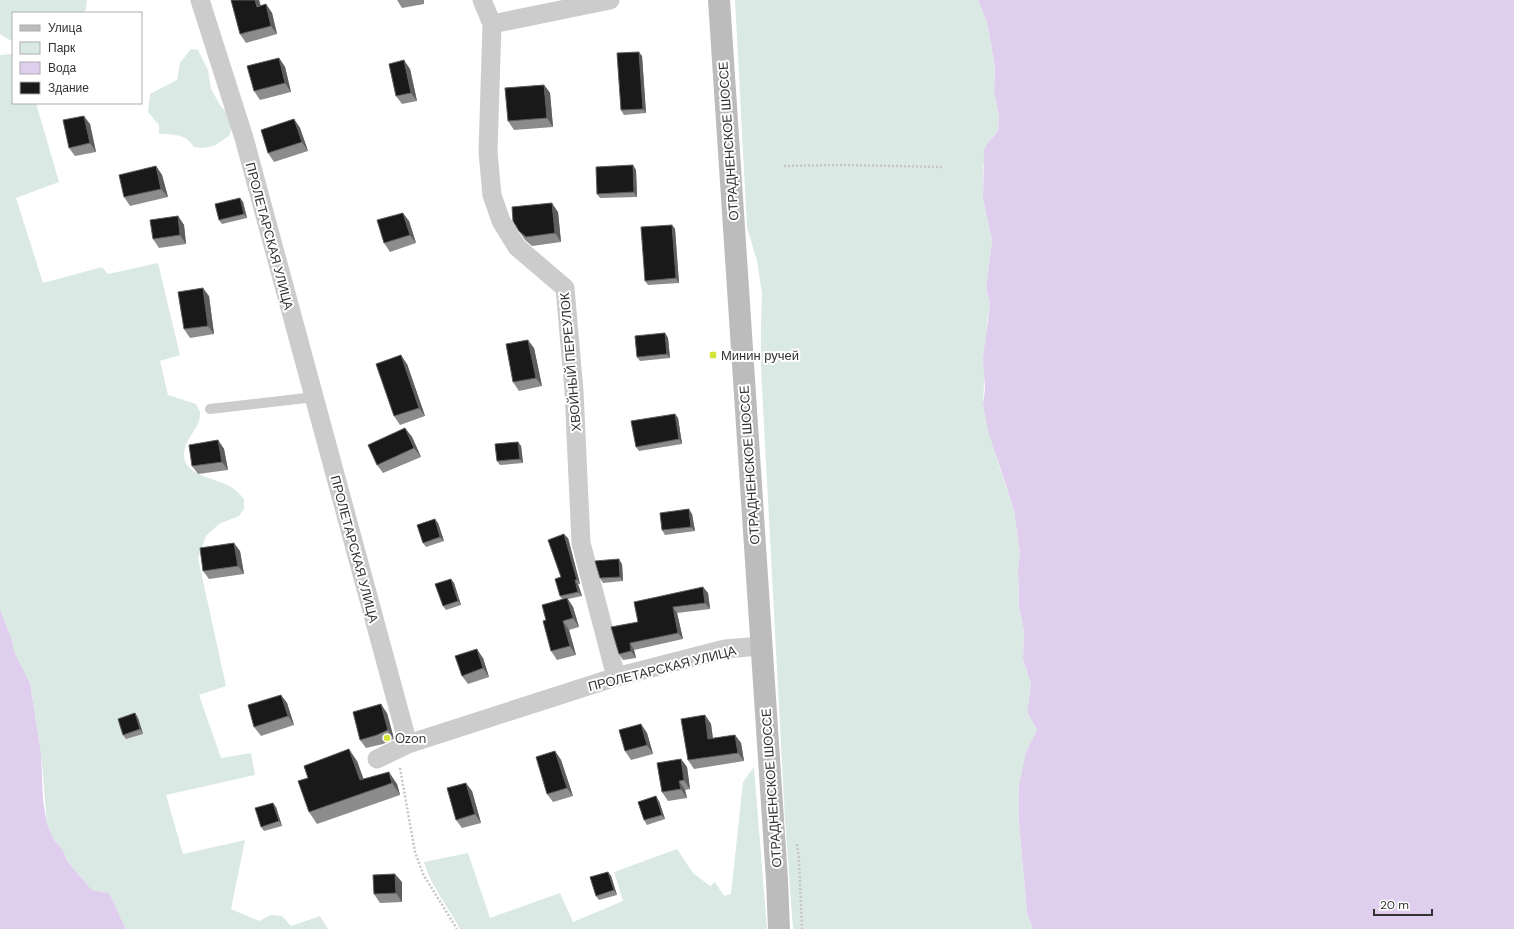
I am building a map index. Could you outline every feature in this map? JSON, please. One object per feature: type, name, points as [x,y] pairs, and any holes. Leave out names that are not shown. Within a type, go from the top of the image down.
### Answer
[{"type":"main road","name":"ОТРАДНЕНСКОЕ ШОССЕ","points":[[719,0],[779,929]]},
{"type":"street","name":"ПРОЛЕТАРСКАЯ УЛИЦА","points":[[200,0],[244,138],[314,397],[402,747],[616,677],[725,650],[761,646]]},
{"type":"street","name":"ХВОЙНЫЙ ПЕРЕУЛОК","points":[[482,0],[492,24],[488,152],[492,195],[501,221],[517,247],[565,288],[574,391],[582,543],[616,677]]},
{"type":"street","points":[[492,24],[610,0]]},
{"type":"street","points":[[377,759],[402,747]]},
{"type":"lane","points":[[210,409],[314,397]]},
{"type":"path","points":[[784,166],[842,165],[944,167]]},
{"type":"path","points":[[402,747],[415,852],[424,874],[457,929]]},
{"type":"green space","points":[[0,0],[87,0],[86,9],[84,12],[12,12],[12,41],[0,34]]},
{"type":"green space","points":[[735,0],[978,0],[987,22],[995,66],[994,92],[999,116],[998,131],[987,144],[983,168],[983,199],[992,241],[986,288],[990,304],[987,323],[983,405],[999,466],[1014,510],[1020,554],[1018,568],[1019,607],[1024,631],[1023,659],[1031,684],[1027,712],[1037,730],[1026,752],[1019,822],[1027,913],[1033,929],[793,929],[785,820],[761,369],[762,294],[757,261],[747,227]]},
{"type":"green space","points":[[191,49],[198,50],[208,70],[211,89],[220,105],[232,119],[232,128],[229,136],[214,146],[203,148],[194,147],[191,142],[183,137],[159,134],[159,125],[148,112],[150,94],[177,80],[180,63]]},
{"type":"green space","points":[[12,54],[12,104],[36,104],[59,182],[16,198],[43,283],[102,267],[108,274],[158,263],[180,355],[160,361],[168,395],[196,404],[200,412],[199,421],[185,447],[184,452],[187,465],[198,474],[231,487],[244,499],[244,509],[239,516],[219,524],[206,536],[198,558],[226,686],[199,695],[221,758],[251,753],[255,775],[166,795],[183,854],[245,840],[231,909],[259,921],[271,915],[282,916],[291,926],[320,916],[328,929],[126,929],[109,893],[92,890],[67,861],[63,850],[55,841],[47,824],[41,753],[30,683],[14,651],[12,640],[0,609],[0,55]]},
{"type":"green space","points":[[754,767],[767,929],[460,929],[435,888],[424,862],[468,853],[490,918],[560,893],[573,922],[623,901],[614,872],[677,849],[693,873],[710,886],[715,882],[724,896],[731,894],[743,782]]},
{"type":"water","points":[[978,0],[1514,0],[1514,929],[1033,929],[1027,913],[1019,822],[1019,786],[1026,752],[1037,730],[1027,712],[1031,684],[1023,659],[1024,631],[1019,607],[1018,568],[1020,554],[1014,510],[989,434],[983,405],[985,389],[983,359],[990,304],[986,288],[992,241],[983,199],[984,150],[998,131],[999,116],[994,92],[995,66],[987,22]]},
{"type":"water","points":[[0,609],[12,640],[14,651],[30,683],[41,753],[43,800],[47,824],[55,841],[63,850],[67,861],[92,890],[109,893],[126,929],[0,929]]},
{"type":"building","points":[[231,0],[255,0],[257,7],[266,4],[271,26],[240,34]]},
{"type":"building","points":[[639,52],[643,109],[621,110],[617,53]]},
{"type":"building","points":[[279,58],[285,83],[254,91],[247,66]]},
{"type":"building","points":[[404,60],[411,93],[396,96],[389,64]]},
{"type":"building","points":[[544,85],[547,118],[508,121],[505,88]]},
{"type":"building","points":[[84,116],[90,143],[69,148],[63,120]]},
{"type":"building","points":[[294,119],[302,142],[268,153],[261,130]]},
{"type":"building","points":[[633,165],[634,192],[597,194],[596,167]]},
{"type":"building","points":[[156,166],[161,189],[124,197],[119,175]]},
{"type":"building","points":[[240,198],[244,214],[219,220],[215,204]]},
{"type":"building","points":[[552,203],[555,233],[526,237],[519,231],[513,221],[512,207]]},
{"type":"building","points":[[403,213],[410,235],[384,243],[377,220]]},
{"type":"building","points":[[178,216],[180,235],[153,239],[150,220]]},
{"type":"building","points":[[672,225],[676,278],[645,281],[641,227]]},
{"type":"building","points":[[203,288],[208,326],[184,329],[178,292]]},
{"type":"building","points":[[665,333],[667,354],[637,357],[635,336]]},
{"type":"building","points":[[528,340],[536,378],[513,382],[506,344]]},
{"type":"building","points":[[401,355],[419,408],[394,416],[376,364]]},
{"type":"building","points":[[675,414],[679,439],[636,447],[631,421]]},
{"type":"building","points":[[405,428],[414,448],[377,465],[368,445]]},
{"type":"building","points":[[218,440],[222,462],[192,466],[189,445]]},
{"type":"building","points":[[518,442],[520,459],[497,461],[495,444]]},
{"type":"building","points":[[689,509],[691,527],[662,530],[660,513]]},
{"type":"building","points":[[435,519],[440,537],[423,543],[417,525]]},
{"type":"building","points":[[564,534],[577,580],[575,580],[578,592],[560,596],[555,579],[561,577],[548,540]]},
{"type":"building","points":[[234,543],[238,566],[203,571],[200,548]]},
{"type":"building","points":[[619,559],[620,577],[600,578],[595,561]]},
{"type":"building","points":[[451,579],[458,601],[443,606],[435,584]]},
{"type":"building","points":[[703,587],[705,603],[673,607],[678,633],[630,643],[631,651],[619,654],[611,627],[638,622],[634,602]]},
{"type":"building","points":[[567,598],[573,618],[563,621],[570,646],[551,651],[543,621],[546,620],[542,605]]},
{"type":"building","points":[[477,649],[483,668],[462,676],[455,656]]},
{"type":"building","points":[[281,695],[288,716],[254,727],[248,705]]},
{"type":"building","points":[[381,704],[388,730],[360,740],[353,712]]},
{"type":"building","points":[[135,713],[140,729],[123,735],[118,719]]},
{"type":"building","points":[[705,715],[708,739],[735,735],[738,753],[688,760],[681,719]]},
{"type":"building","points":[[641,724],[647,745],[625,751],[619,730]]},
{"type":"building","points":[[349,749],[360,780],[389,772],[392,783],[309,812],[298,781],[308,778],[304,766]]},
{"type":"building","points":[[555,751],[567,788],[547,794],[536,757]]},
{"type":"building","points":[[681,759],[684,780],[679,781],[681,789],[662,792],[657,763]]},
{"type":"building","points":[[466,783],[475,814],[456,820],[447,788]]},
{"type":"building","points":[[656,796],[662,815],[644,820],[638,802]]},
{"type":"building","points":[[273,803],[279,821],[261,827],[255,808]]},
{"type":"building","points":[[608,872],[614,890],[596,896],[590,877]]},
{"type":"building","points":[[395,874],[396,893],[374,894],[373,875]]},
{"type":"place","name":"Минин ручей","points":[[713,355]]},
{"type":"place","name":"Ozon","points":[[387,738]]}]
